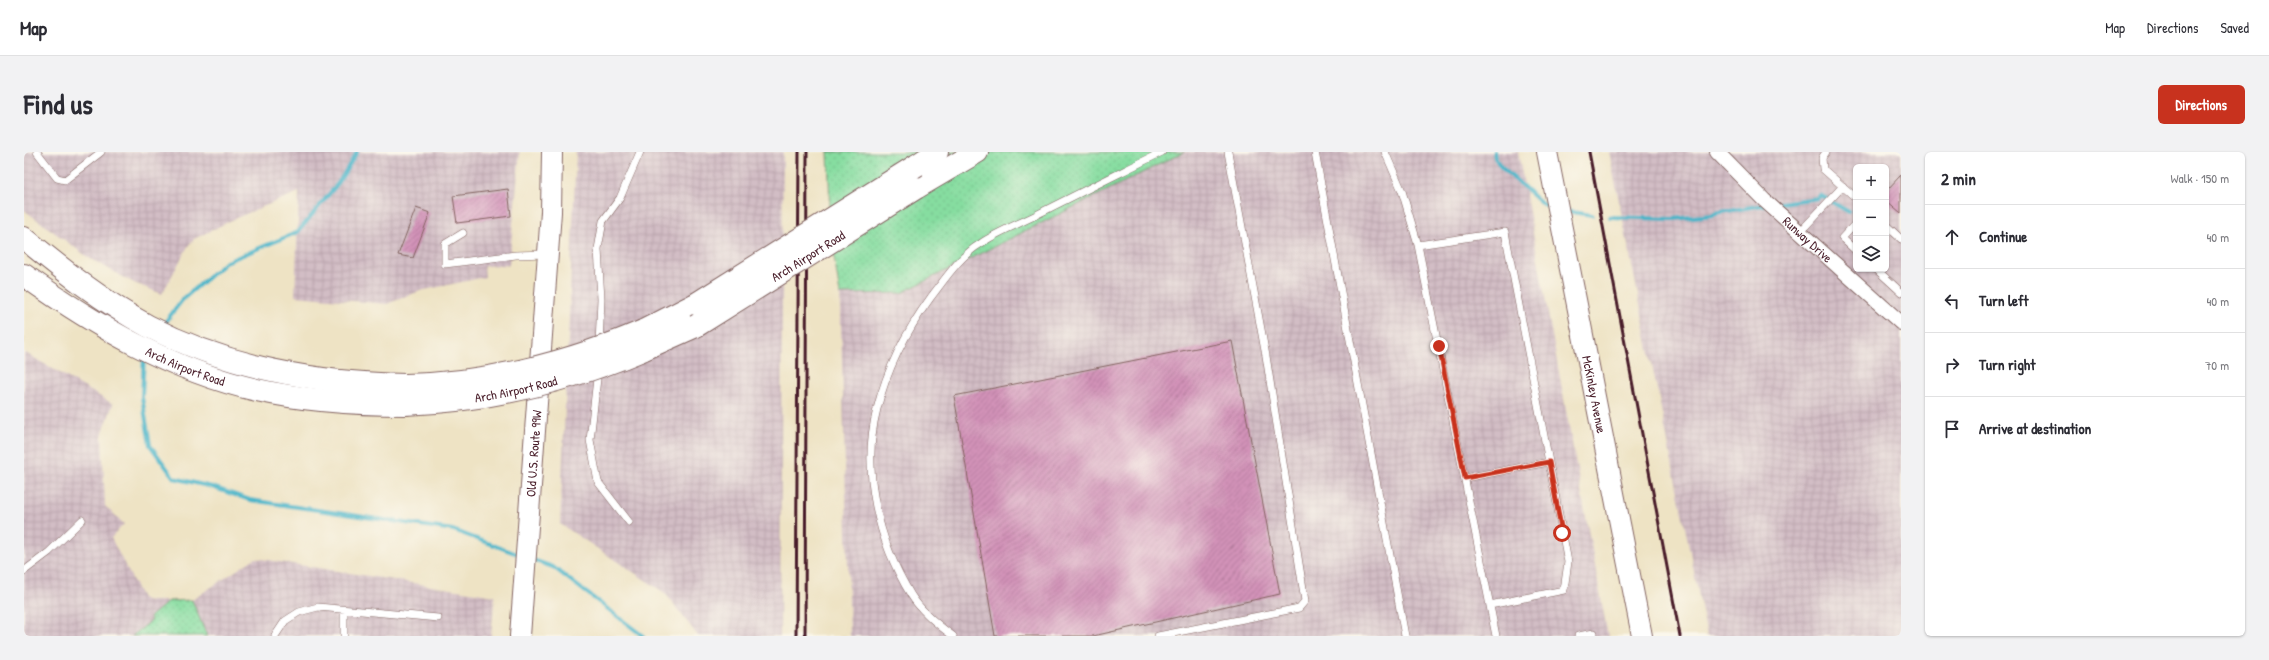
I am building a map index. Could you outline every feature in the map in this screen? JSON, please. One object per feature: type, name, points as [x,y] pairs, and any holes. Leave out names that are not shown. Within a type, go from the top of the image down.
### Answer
[{"type":"main road","name":"Arch Airport Road","points":[[24,238],[69,275],[121,310],[233,372],[257,390],[315,400],[360,404],[405,395],[472,398],[551,383],[605,366],[696,304],[937,152]]},
{"type":"main road","name":"Arch Airport Road","points":[[642,341],[696,326],[916,188],[977,152]]},
{"type":"main road","name":"Arch Airport Road","points":[[24,275],[61,302],[110,331],[190,368],[233,372]]},
{"type":"street","name":"Old U.S. Route 99W","points":[[520,636],[531,514],[549,254],[552,152]]},
{"type":"street","name":"McKinley Avenue","points":[[1547,152],[1642,636]]},
{"type":"street","name":"Runway Drive","points":[[1717,152],[1764,200],[1901,323]]},
{"type":"lane","points":[[36,152],[57,178],[65,180],[101,152]]},
{"type":"lane","points":[[629,522],[598,482],[590,440],[596,394],[601,299],[598,249],[603,221],[620,198],[640,152]]},
{"type":"lane","points":[[953,636],[937,624],[912,596],[891,557],[877,511],[872,479],[872,444],[877,409],[896,356],[916,318],[949,273],[979,244],[1162,152]]},
{"type":"lane","points":[[1158,636],[1299,608],[1305,601],[1266,356],[1228,152]]},
{"type":"lane","points":[[1315,152],[1405,636]]},
{"type":"lane","points":[[1384,152],[1402,191],[1418,245],[1496,636]]},
{"type":"lane","points":[[1826,152],[1822,158],[1823,169],[1853,195]]},
{"type":"lane","points":[[1800,232],[1843,186]]},
{"type":"lane","points":[[1853,226],[1842,238],[1853,247]]},
{"type":"lane","points":[[1889,228],[1901,239]]},
{"type":"lane","points":[[1418,245],[1505,232],[1568,562],[1564,590],[1490,604]]},
{"type":"lane","points":[[463,233],[445,244],[445,264],[516,255],[549,254]]},
{"type":"lane","points":[[1879,272],[1901,292]]},
{"type":"lane","points":[[1465,478],[1549,462]]},
{"type":"lane","points":[[24,571],[49,552],[82,520]]},
{"type":"lane","points":[[275,636],[285,621],[299,612],[318,607],[438,618]]},
{"type":"lane","points":[[344,610],[344,636]]},
{"type":"lane","points":[[1578,636],[1594,633],[1594,636]]},
{"type":"shaded area","points":[[24,152],[520,152],[509,265],[484,266],[485,277],[420,291],[387,304],[295,296],[299,192],[236,218],[194,239],[187,248],[162,294],[134,283],[89,258],[24,210]]},
{"type":"shaded area","points":[[576,152],[783,152],[780,636],[698,636],[665,593],[560,524]]},
{"type":"shaded area","points":[[1184,152],[1518,152],[1608,636],[850,636],[840,294],[901,293]]},
{"type":"shaded area","points":[[1609,152],[1901,152],[1901,636],[1707,636]]},
{"type":"shaded area","points":[[24,352],[113,404],[102,436],[105,506],[124,524],[111,538],[142,598],[148,601],[169,601],[150,617],[151,621],[132,636],[24,636]]},
{"type":"shaded area","points":[[255,558],[495,596],[491,636],[207,636],[192,600]]},
{"type":"green space","points":[[828,152],[1184,152],[901,293],[840,294],[831,239]]},
{"type":"green space","points":[[192,600],[207,636],[132,636],[151,621],[150,617],[169,601]]},
{"type":"building","points":[[1901,175],[1901,214],[1889,204],[1889,188]]},
{"type":"building","points":[[508,189],[511,216],[457,223],[453,196]]},
{"type":"building","points":[[416,208],[430,213],[413,258],[398,255]]},
{"type":"building","points":[[1232,341],[1280,594],[1093,636],[995,636],[954,396]]},
{"type":"waterway","points":[[163,325],[183,299],[226,262],[298,232],[339,182],[357,152]]},
{"type":"waterway","points":[[1494,152],[1495,158],[1501,167],[1543,204],[1553,207]]},
{"type":"waterway","points":[[1772,204],[1818,198],[1820,195],[1849,212]]},
{"type":"waterway","points":[[1610,217],[1673,219],[1712,215],[1715,213],[1764,205]]},
{"type":"waterway","points":[[1565,211],[1592,215]]},
{"type":"waterway","points":[[144,356],[142,397],[150,445],[174,478],[212,487],[250,500],[453,530],[520,555]]},
{"type":"waterway","points":[[530,559],[553,567],[643,636]]},
{"type":"railway","points":[[796,636],[799,152]]},
{"type":"railway","points":[[805,636],[807,152]]},
{"type":"railway","points":[[1589,152],[1680,636]]},
{"type":"route","points":[[1439,346],[1465,478],[1549,462],[1562,533]]}]
